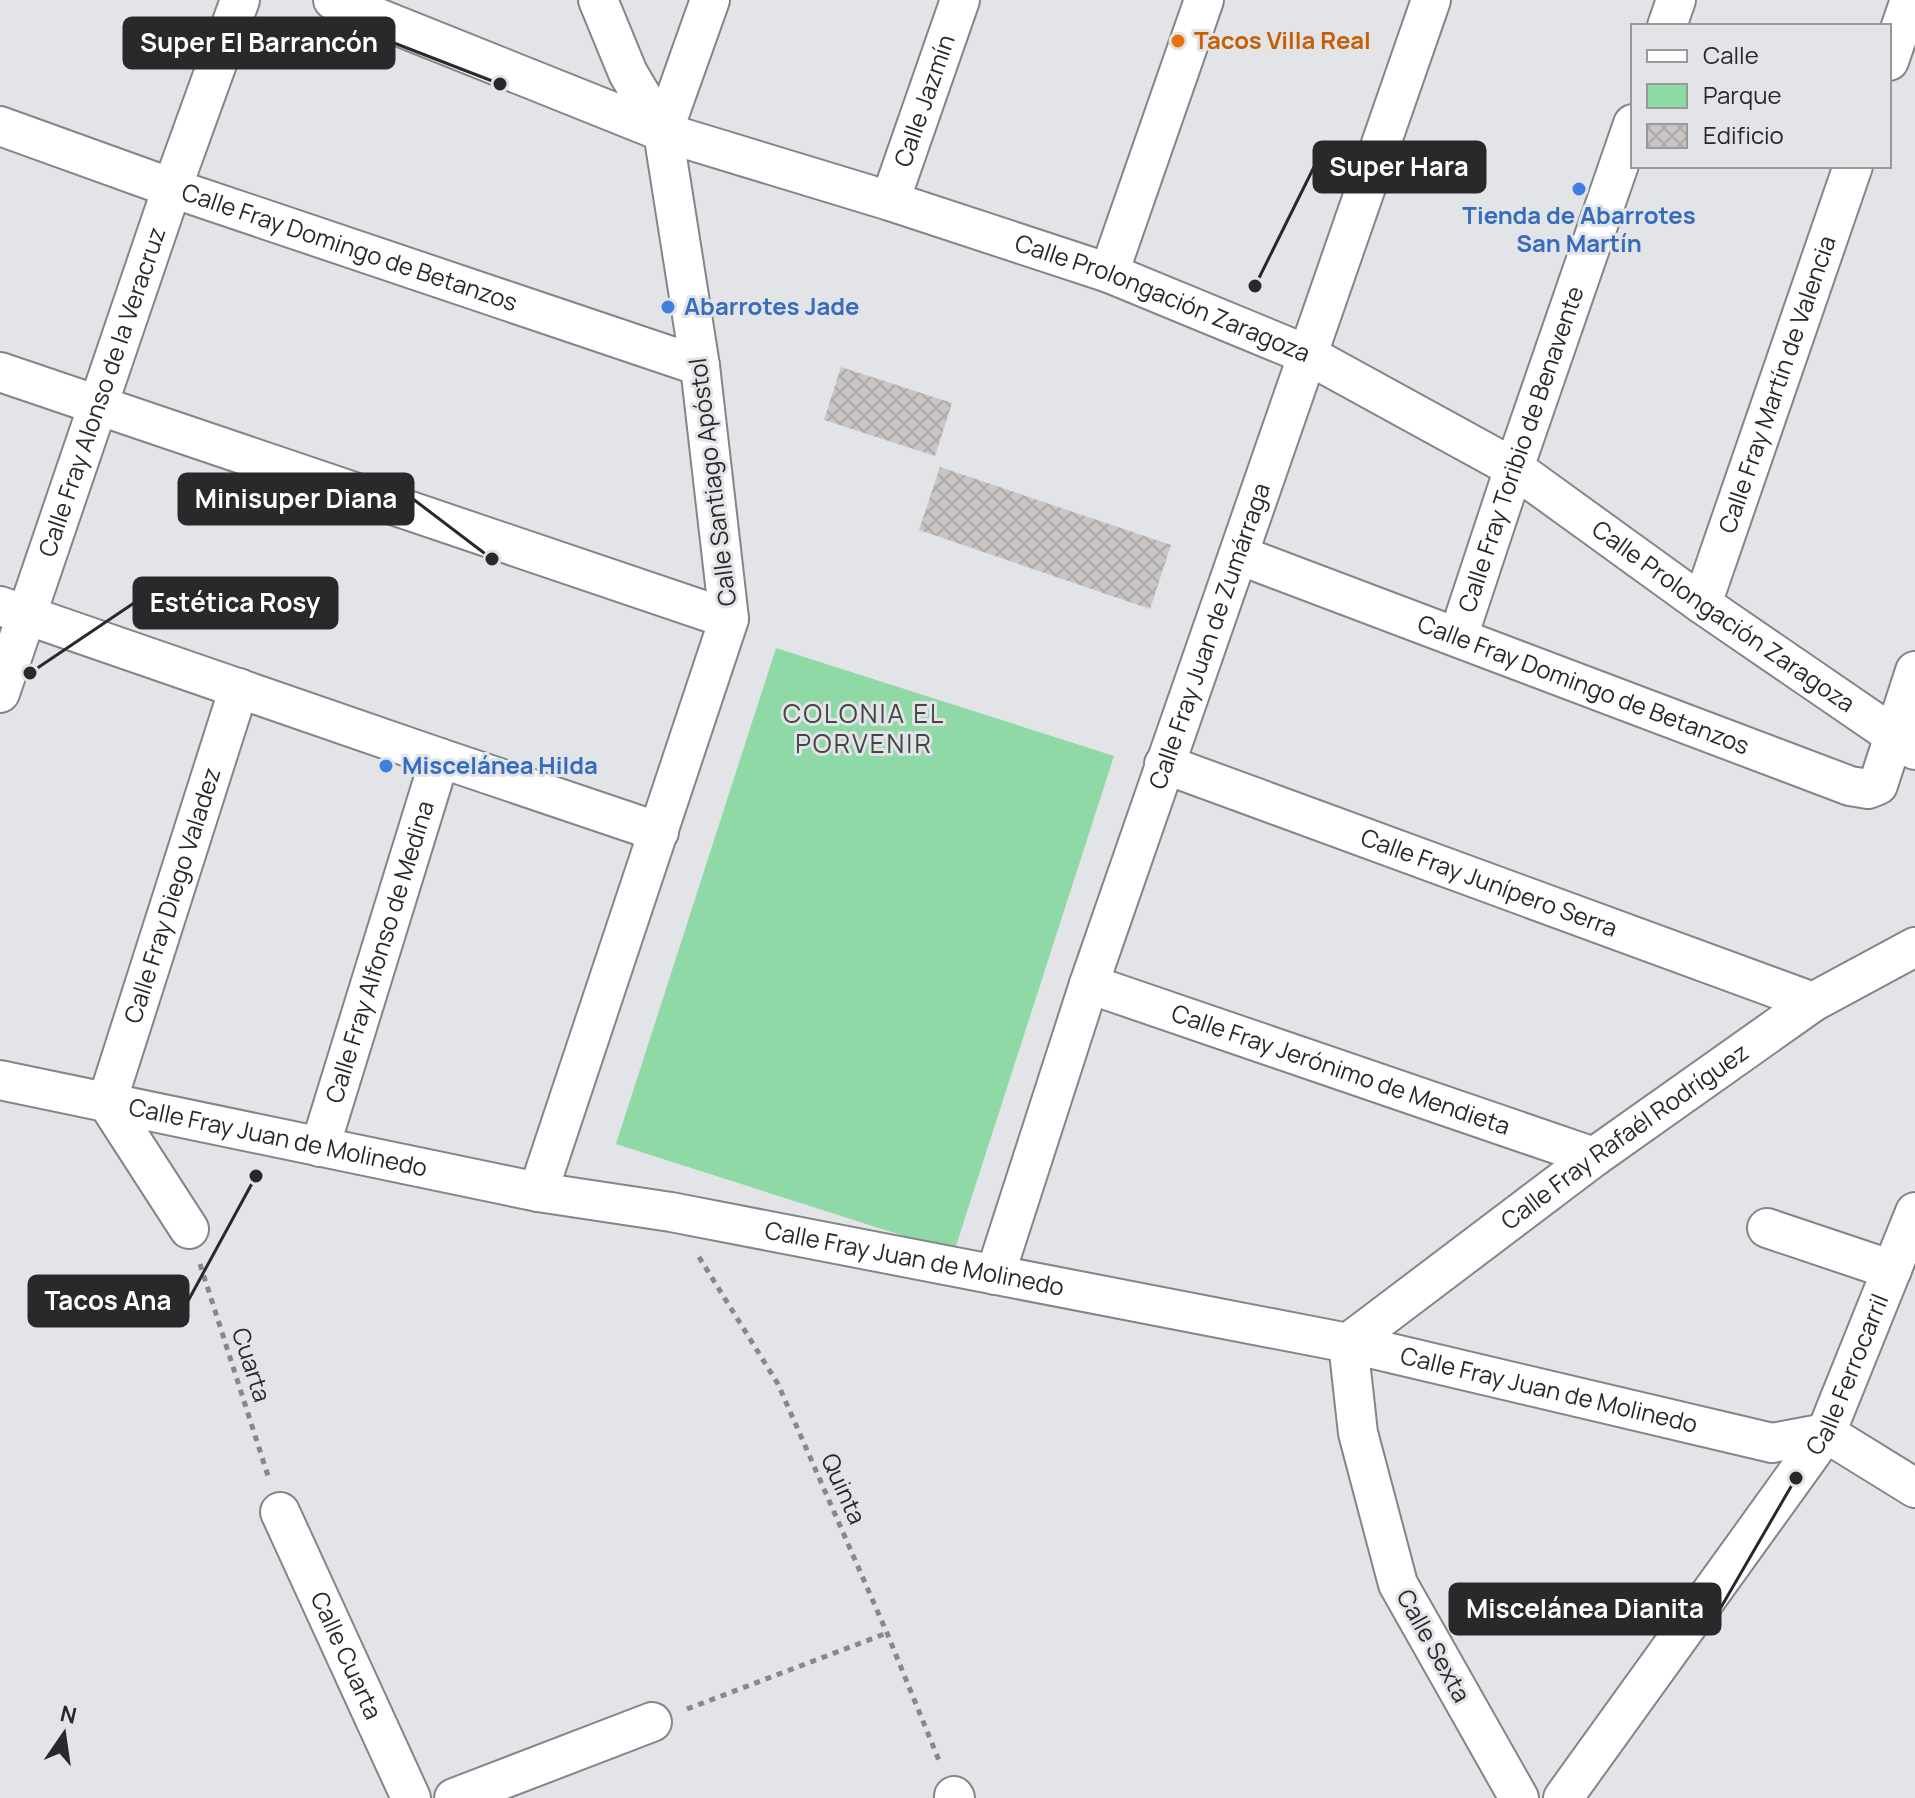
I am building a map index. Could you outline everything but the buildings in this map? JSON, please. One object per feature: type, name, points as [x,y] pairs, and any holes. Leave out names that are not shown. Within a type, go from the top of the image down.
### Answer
[{"type":"street","name":"Calle Fray Alonso de la Veracruz","points":[[0,693],[13,611],[97,406],[240,0]]},
{"type":"street","name":"Calle Prolongación Zaragoza","points":[[333,0],[663,132],[890,201],[1109,273],[1308,355],[1514,468],[1702,604],[1904,743]]},
{"type":"street","name":"Calle Santiago Apóstol","points":[[538,1192],[729,619],[700,366],[663,132],[628,73],[598,0]]},
{"type":"street","points":[[663,132],[710,0]]},
{"type":"street","name":"Calle Jazmín","points":[[890,201],[960,0]]},
{"type":"street","points":[[1109,273],[1204,0]]},
{"type":"street","name":"Calle Fray Juan de Zumárraga","points":[[995,1275],[1164,764],[1431,0]]},
{"type":"street","points":[[1668,24],[1676,0]]},
{"type":"street","points":[[1891,55],[1910,0]]},
{"type":"street","name":"Calle Fray Domingo de Betanzos","points":[[0,126],[172,188],[700,366]]},
{"type":"street","name":"Calle Fray Toribio de Benavente","points":[[1458,637],[1631,130]]},
{"type":"street","name":"Calle Fray Martín de Valencia","points":[[1702,604],[1852,168]]},
{"type":"street","points":[[0,372],[729,619]]},
{"type":"street","name":"Calle Fray Domingo de Betanzos","points":[[1239,555],[1850,786],[1868,789],[1878,785],[1904,743]]},
{"type":"street","points":[[13,611],[659,832]]},
{"type":"street","points":[[1904,743],[1915,671]]},
{"type":"street","name":"Calle Fray Diego Valadez","points":[[107,1102],[239,688]]},
{"type":"street","name":"Calle Fray Alfonso de Medina","points":[[320,1147],[440,758]]},
{"type":"street","name":"Calle Fray Junípero Serra","points":[[1164,764],[1813,1002]]},
{"type":"street","name":"Calle Fray Rafaél Rodríguez","points":[[1348,1343],[1594,1157],[1813,1002],[1915,947]]},
{"type":"street","name":"Calle Fray Jerónimo de Mendieta","points":[[1089,984],[1594,1157]]},
{"type":"street","name":"Calle Fray Juan de Molinedo","points":[[0,1080],[538,1192],[671,1212],[1348,1343],[1772,1443],[1826,1433]]},
{"type":"street","points":[[107,1102],[189,1229]]},
{"type":"street","name":"Calle Ferrocarril","points":[[1563,1798],[1826,1433],[1915,1212]]},
{"type":"street","points":[[1767,1228],[1892,1270]]},
{"type":"street","name":"Calle Sexta","points":[[1348,1343],[1358,1433],[1398,1584],[1519,1798]]},
{"type":"street","points":[[1826,1433],[1915,1488]]},
{"type":"street","name":"Calle Cuarta","points":[[280,1512],[411,1798]]},
{"type":"street","points":[[454,1798],[652,1722]]},
{"type":"path","name":"Quinta","points":[[671,1212],[778,1384],[887,1633],[954,1797]]},
{"type":"path","name":"Cuarta","points":[[189,1229],[280,1512]]},
{"type":"path","points":[[652,1722],[887,1633]]},
{"type":"green space","points":[[776,648],[1114,756],[954,1252],[616,1144]]},
{"type":"place","name":"Tacos Villa Real","points":[[1178,41]]},
{"type":"place","name":"Super El Barrancón","points":[[500,84]]},
{"type":"place","name":"Tienda de Abarrotes San Martín","points":[[1579,189]]},
{"type":"place","name":"Super Hara","points":[[1255,286]]},
{"type":"place","name":"Abarrotes Jade","points":[[668,307]]},
{"type":"place","name":"Minisuper Diana","points":[[492,559]]},
{"type":"place","name":"Estética Rosy","points":[[30,673]]},
{"type":"place","name":"Miscelánea Hilda","points":[[386,766]]},
{"type":"place","name":"Tacos Ana","points":[[256,1176]]},
{"type":"place","name":"Miscelánea Dianita","points":[[1796,1478]]},
{"type":"district","name":"COLONIA EL PORVENIR","points":[[864,729]]}]
